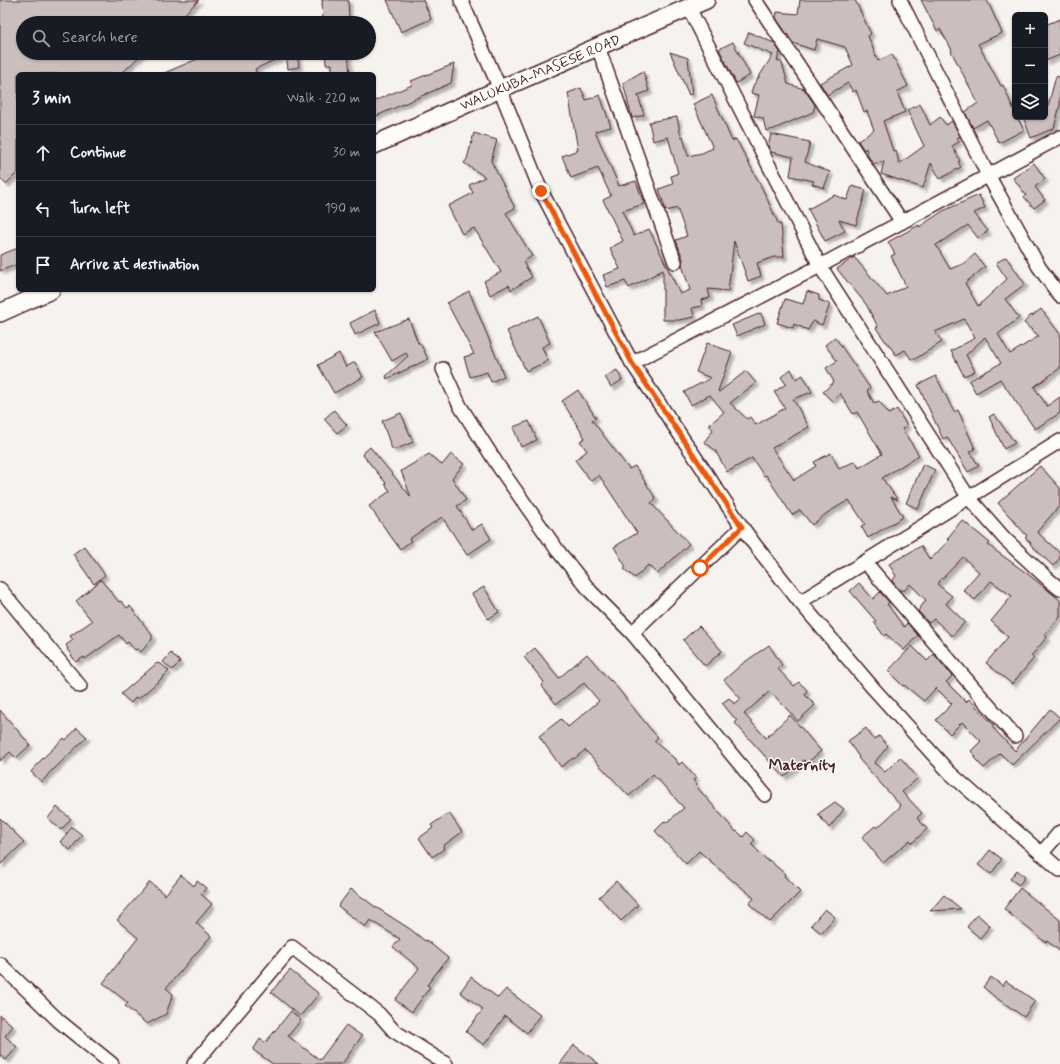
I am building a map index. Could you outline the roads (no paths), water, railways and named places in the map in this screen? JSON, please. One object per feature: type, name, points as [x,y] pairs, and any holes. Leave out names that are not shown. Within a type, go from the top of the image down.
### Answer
[{"type":"street","points":[[461,0],[500,89],[541,191],[632,363],[742,527],[800,602],[873,688],[950,773],[1060,870]]},
{"type":"street","name":"WALUKUBA-MASESE ROAD","points":[[376,144],[706,0]]},
{"type":"street","points":[[755,0],[902,222]]},
{"type":"street","points":[[900,0],[988,175],[1039,267],[1060,296]]},
{"type":"street","points":[[689,8],[820,266],[969,498],[1005,539],[1060,589]]},
{"type":"street","points":[[598,47],[675,262]]},
{"type":"street","points":[[632,363],[820,266],[1060,137]]},
{"type":"street","points":[[0,313],[47,292]]},
{"type":"street","points":[[443,369],[460,406],[491,455],[558,551],[591,592],[632,633],[764,795]]},
{"type":"street","points":[[800,602],[1060,441]]},
{"type":"street","points":[[632,633],[742,527]]},
{"type":"street","points":[[865,562],[1015,736]]},
{"type":"street","points":[[0,589],[80,686]]},
{"type":"street","points":[[1041,854],[1060,832]]},
{"type":"street","points":[[194,1064],[219,1032],[292,947],[379,1014],[394,1031],[446,1064]]},
{"type":"street","points":[[0,964],[59,1021],[112,1064]]},
{"type":"district","name":"Maternity","points":[[802,764]]}]
